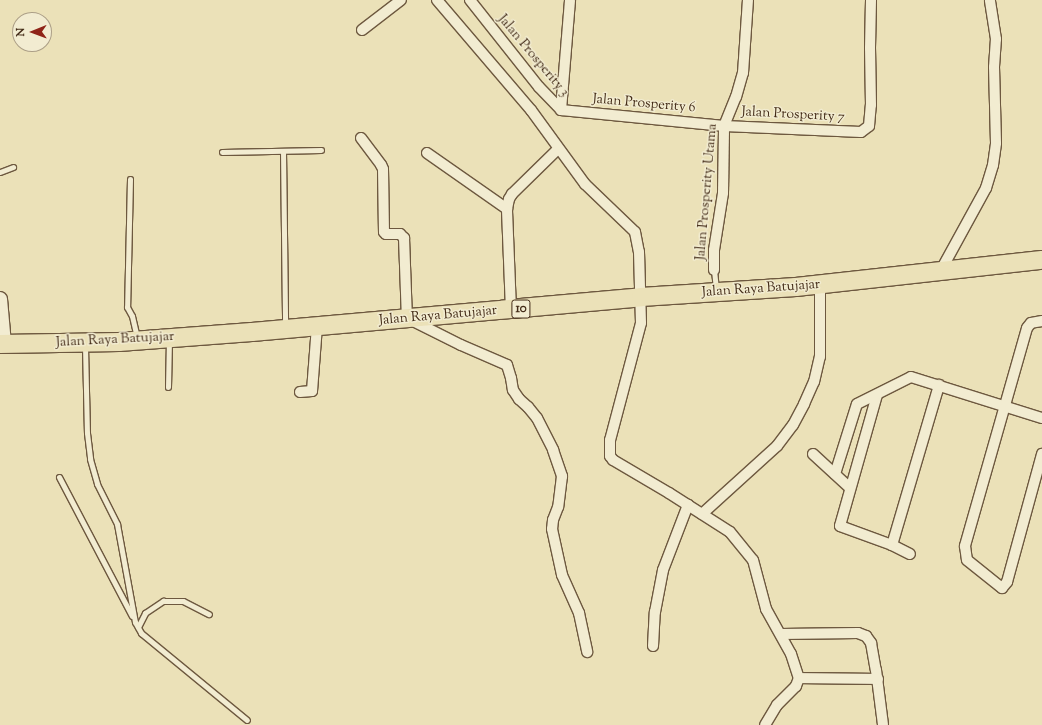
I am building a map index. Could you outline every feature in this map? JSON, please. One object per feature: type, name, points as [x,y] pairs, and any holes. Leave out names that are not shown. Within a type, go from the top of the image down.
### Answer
[{"type":"highway","name":"Jalan Raya Batujajar","points":[[2,344],[137,341],[511,310],[641,297],[820,285],[1042,260]]},
{"type":"street","points":[[362,30],[401,0]]},
{"type":"street","points":[[437,0],[531,110],[585,184],[635,232],[639,252],[641,323],[610,440],[610,456],[613,460],[730,532],[753,560],[766,609],[791,654],[799,678],[796,686],[777,705],[765,725]]},
{"type":"street","name":"Jalan Prosperity 3","points":[[470,0],[539,87],[561,110]]},
{"type":"street","points":[[561,110],[570,0]]},
{"type":"street","name":"Jalan Prosperity Utama","points":[[714,270],[714,250],[723,193],[724,126],[736,97],[743,73],[748,0]]},
{"type":"street","name":"Jalan Prosperity 7","points":[[724,126],[861,132],[869,126],[871,105],[870,48],[872,0]]},
{"type":"street","points":[[940,272],[986,188],[993,165],[996,143],[994,67],[996,39],[990,0]]},
{"type":"street","name":"Jalan Prosperity 6","points":[[561,110],[724,126]]},
{"type":"street","points":[[361,138],[382,164],[384,232],[386,234],[400,234],[404,238],[407,318],[461,345],[507,365],[513,390],[537,418],[553,450],[562,475],[558,507],[553,520],[552,529],[562,575],[579,613],[587,652]]},
{"type":"street","points":[[511,310],[507,210],[512,194],[558,149]]},
{"type":"street","points":[[427,153],[507,210]]},
{"type":"street","points":[[702,514],[777,446],[793,425],[804,404],[814,382],[820,357],[820,285]]},
{"type":"street","points":[[0,299],[2,344]]},
{"type":"street","points":[[1042,321],[1031,323],[1027,328],[965,546],[967,560],[1002,588],[1007,582],[1042,454]]},
{"type":"street","points":[[300,392],[312,391],[317,326]]},
{"type":"street","points":[[835,474],[856,404],[913,376],[1042,418]]},
{"type":"street","points":[[892,545],[939,385]]},
{"type":"street","points":[[877,395],[840,527],[892,545],[910,554]]},
{"type":"street","points":[[814,454],[850,488]]},
{"type":"street","points":[[652,646],[655,612],[663,570],[688,505]]},
{"type":"street","points":[[781,634],[864,634],[871,643],[878,679],[883,725]]},
{"type":"street","points":[[799,678],[878,679]]},
{"type":"lane","points":[[222,152],[321,150]]},
{"type":"lane","points":[[283,151],[285,329]]},
{"type":"lane","points":[[0,172],[13,167]]},
{"type":"lane","points":[[130,179],[126,306],[132,316],[137,341]]},
{"type":"lane","points":[[714,270],[716,292]]},
{"type":"lane","points":[[168,387],[169,338]]},
{"type":"lane","points":[[85,343],[87,433],[90,459],[97,484],[116,524],[137,624]]},
{"type":"lane","points":[[60,476],[141,633],[246,720]]},
{"type":"lane","points":[[137,624],[144,613],[163,601],[183,601],[209,614]]}]
